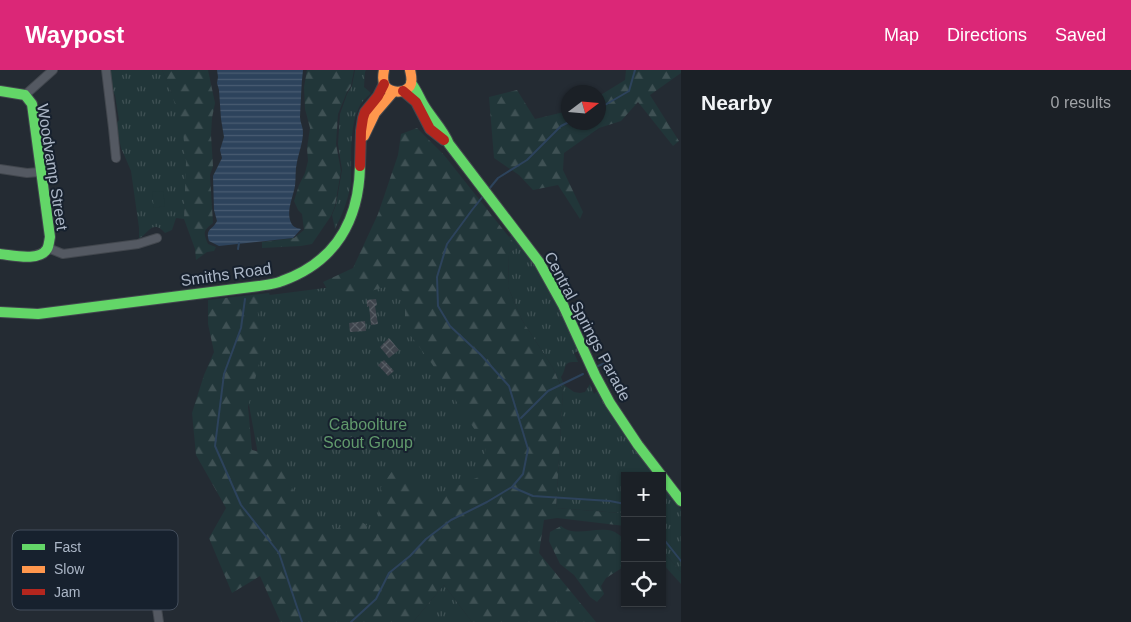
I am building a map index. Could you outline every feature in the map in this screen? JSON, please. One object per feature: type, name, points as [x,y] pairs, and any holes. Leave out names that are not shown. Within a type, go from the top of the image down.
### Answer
[{"type":"street","points":[[25,95],[53,70]]},
{"type":"street","points":[[106,70],[116,158]]},
{"type":"street","name":"Smiths Road","points":[[0,312],[38,314],[259,286],[280,282],[312,266],[337,243],[351,219],[360,187],[362,122],[367,109],[376,100],[383,74]]},
{"type":"street","name":"Central Springs Parade","points":[[383,74],[390,90],[398,91],[416,102],[430,129],[448,144],[522,237],[547,276],[567,313],[595,375],[614,409],[681,501]]},
{"type":"street","name":"Smiths Road","points":[[361,142],[375,113],[385,100],[409,86],[412,74]]},
{"type":"street","name":"Central Springs Parade","points":[[412,74],[414,86],[448,144]]},
{"type":"street","name":"Woodvamp Street","points":[[0,91],[25,95],[32,104],[50,237],[48,248],[41,255],[0,254]]},
{"type":"street","points":[[0,169],[27,173],[40,172]]},
{"type":"street","points":[[48,248],[64,254],[138,244],[157,238]]},
{"type":"green space","points":[[110,70],[162,70],[178,109],[184,133],[186,154],[184,219],[176,218],[172,230],[165,233],[161,229],[154,227],[139,239],[131,171],[121,148],[116,124],[119,120],[115,95],[112,92]]},
{"type":"green space","points":[[162,70],[208,70],[215,103],[211,135],[213,166],[210,175],[213,223],[206,230],[205,234],[208,244],[216,247],[214,251],[207,252],[196,260],[195,249],[184,219],[186,162],[183,132],[171,91]]},
{"type":"green space","points":[[307,70],[354,70],[351,86],[338,114],[336,144],[341,171],[335,206],[331,216],[312,244],[262,248],[262,242],[294,238],[304,230],[302,214],[294,201],[308,161],[307,148],[310,128],[305,109],[304,87]]},
{"type":"green space","points":[[355,70],[366,70],[364,87],[371,93],[363,101],[355,118],[350,187],[341,217],[335,229],[332,215],[336,205],[342,170],[338,144],[340,114],[352,86]]},
{"type":"green space","points":[[626,70],[681,70],[681,73],[650,95],[679,141],[673,146],[638,102],[621,121],[606,126],[606,92],[625,80]]},
{"type":"green space","points":[[517,90],[535,119],[561,113],[561,130],[596,130],[564,153],[563,170],[583,212],[580,219],[558,185],[533,190],[519,175],[494,158],[489,97]]},
{"type":"green space","points":[[417,128],[444,155],[517,247],[509,253],[508,287],[522,320],[553,368],[563,391],[556,508],[621,513],[621,526],[557,518],[544,520],[539,553],[596,622],[472,622],[444,585],[413,622],[279,622],[260,576],[232,593],[209,538],[226,508],[196,455],[192,413],[204,375],[214,352],[208,324],[208,300],[269,293],[272,301],[257,309],[264,344],[248,407],[252,450],[285,459],[298,511],[329,532],[357,519],[368,526],[354,545],[362,550],[376,537],[381,487],[395,467],[431,497],[481,476],[486,447],[432,364],[405,328],[405,293],[395,284],[371,291],[331,296],[323,282],[353,268],[378,214],[398,155],[401,134]]},
{"type":"green space","points":[[163,191],[165,206],[154,208],[152,192]]},
{"type":"green space","points":[[512,234],[517,239],[534,265],[550,292],[577,347],[578,351],[574,353],[578,362],[566,365],[561,377],[564,385],[574,392],[580,393],[585,392],[590,384],[594,394],[597,391],[653,472],[621,472],[621,513],[556,508],[563,390],[553,368],[522,320],[508,287],[509,253],[517,247],[509,237]]},
{"type":"green space","name":"Caboolture Scout Group","points":[[427,275],[483,400],[498,476],[356,605],[259,460],[230,300]]},
{"type":"green space","points":[[666,489],[681,510],[681,572],[666,555]]},
{"type":"green space","points":[[561,526],[577,532],[610,530],[621,537],[621,569],[606,578],[601,586],[604,594],[597,602],[590,597],[574,575],[560,564],[549,541],[550,532]]},
{"type":"green space","points":[[666,555],[681,572],[681,584],[666,567]]},
{"type":"green space","points":[[444,585],[472,622],[413,622]]},
{"type":"water","points":[[217,70],[303,70],[300,117],[303,136],[296,165],[295,186],[289,212],[292,224],[296,228],[301,229],[293,238],[219,246],[209,241],[208,232],[217,221],[214,210],[213,176],[222,158],[220,150],[224,137]]},
{"type":"building","points":[[376,299],[377,305],[375,306],[378,324],[371,325],[367,300]]},
{"type":"building","points":[[365,321],[366,331],[350,332],[349,323]]},
{"type":"building","points":[[389,338],[399,350],[389,358],[380,347]]},
{"type":"building","points":[[384,360],[394,371],[388,376],[378,365]]},
{"type":"waterway","points":[[606,104],[629,91],[635,70]]},
{"type":"waterway","points":[[489,189],[498,178],[527,160],[561,126]]},
{"type":"waterway","points":[[351,622],[376,599],[389,573],[410,556],[426,539],[451,520],[512,487],[523,474],[528,449],[509,386],[481,355],[450,326],[438,306],[437,277],[447,244],[484,195]]},
{"type":"waterway","points":[[238,249],[239,243]]},
{"type":"waterway","points":[[245,299],[241,328],[224,374],[215,446],[241,505],[279,553],[302,622]]},
{"type":"waterway","points":[[598,366],[605,363]]},
{"type":"waterway","points":[[521,418],[548,391],[583,374]]},
{"type":"waterway","points":[[512,487],[533,496],[621,503]]},
{"type":"waterway","points":[[666,542],[681,561]]},
{"type":"traffic: fast","points":[[411,83],[426,109],[444,133],[449,144],[539,262],[563,305],[610,403],[638,445],[681,501]]},
{"type":"traffic: fast","points":[[0,91],[25,95],[32,104],[50,237],[47,249],[38,255],[25,257],[0,254]]},
{"type":"traffic: fast","points":[[0,312],[38,314],[259,286],[282,281],[301,273],[316,263],[330,251],[340,237],[349,222],[355,204],[359,186],[360,166]]},
{"type":"traffic: slow","points":[[384,70],[383,80],[385,86],[397,92],[410,86],[412,80],[410,70]]},
{"type":"traffic: slow","points":[[364,136],[375,113],[393,92]]},
{"type":"traffic: jam","points":[[360,166],[363,118],[384,84]]},
{"type":"traffic: jam","points":[[403,91],[416,102],[430,129],[444,140]]}]
